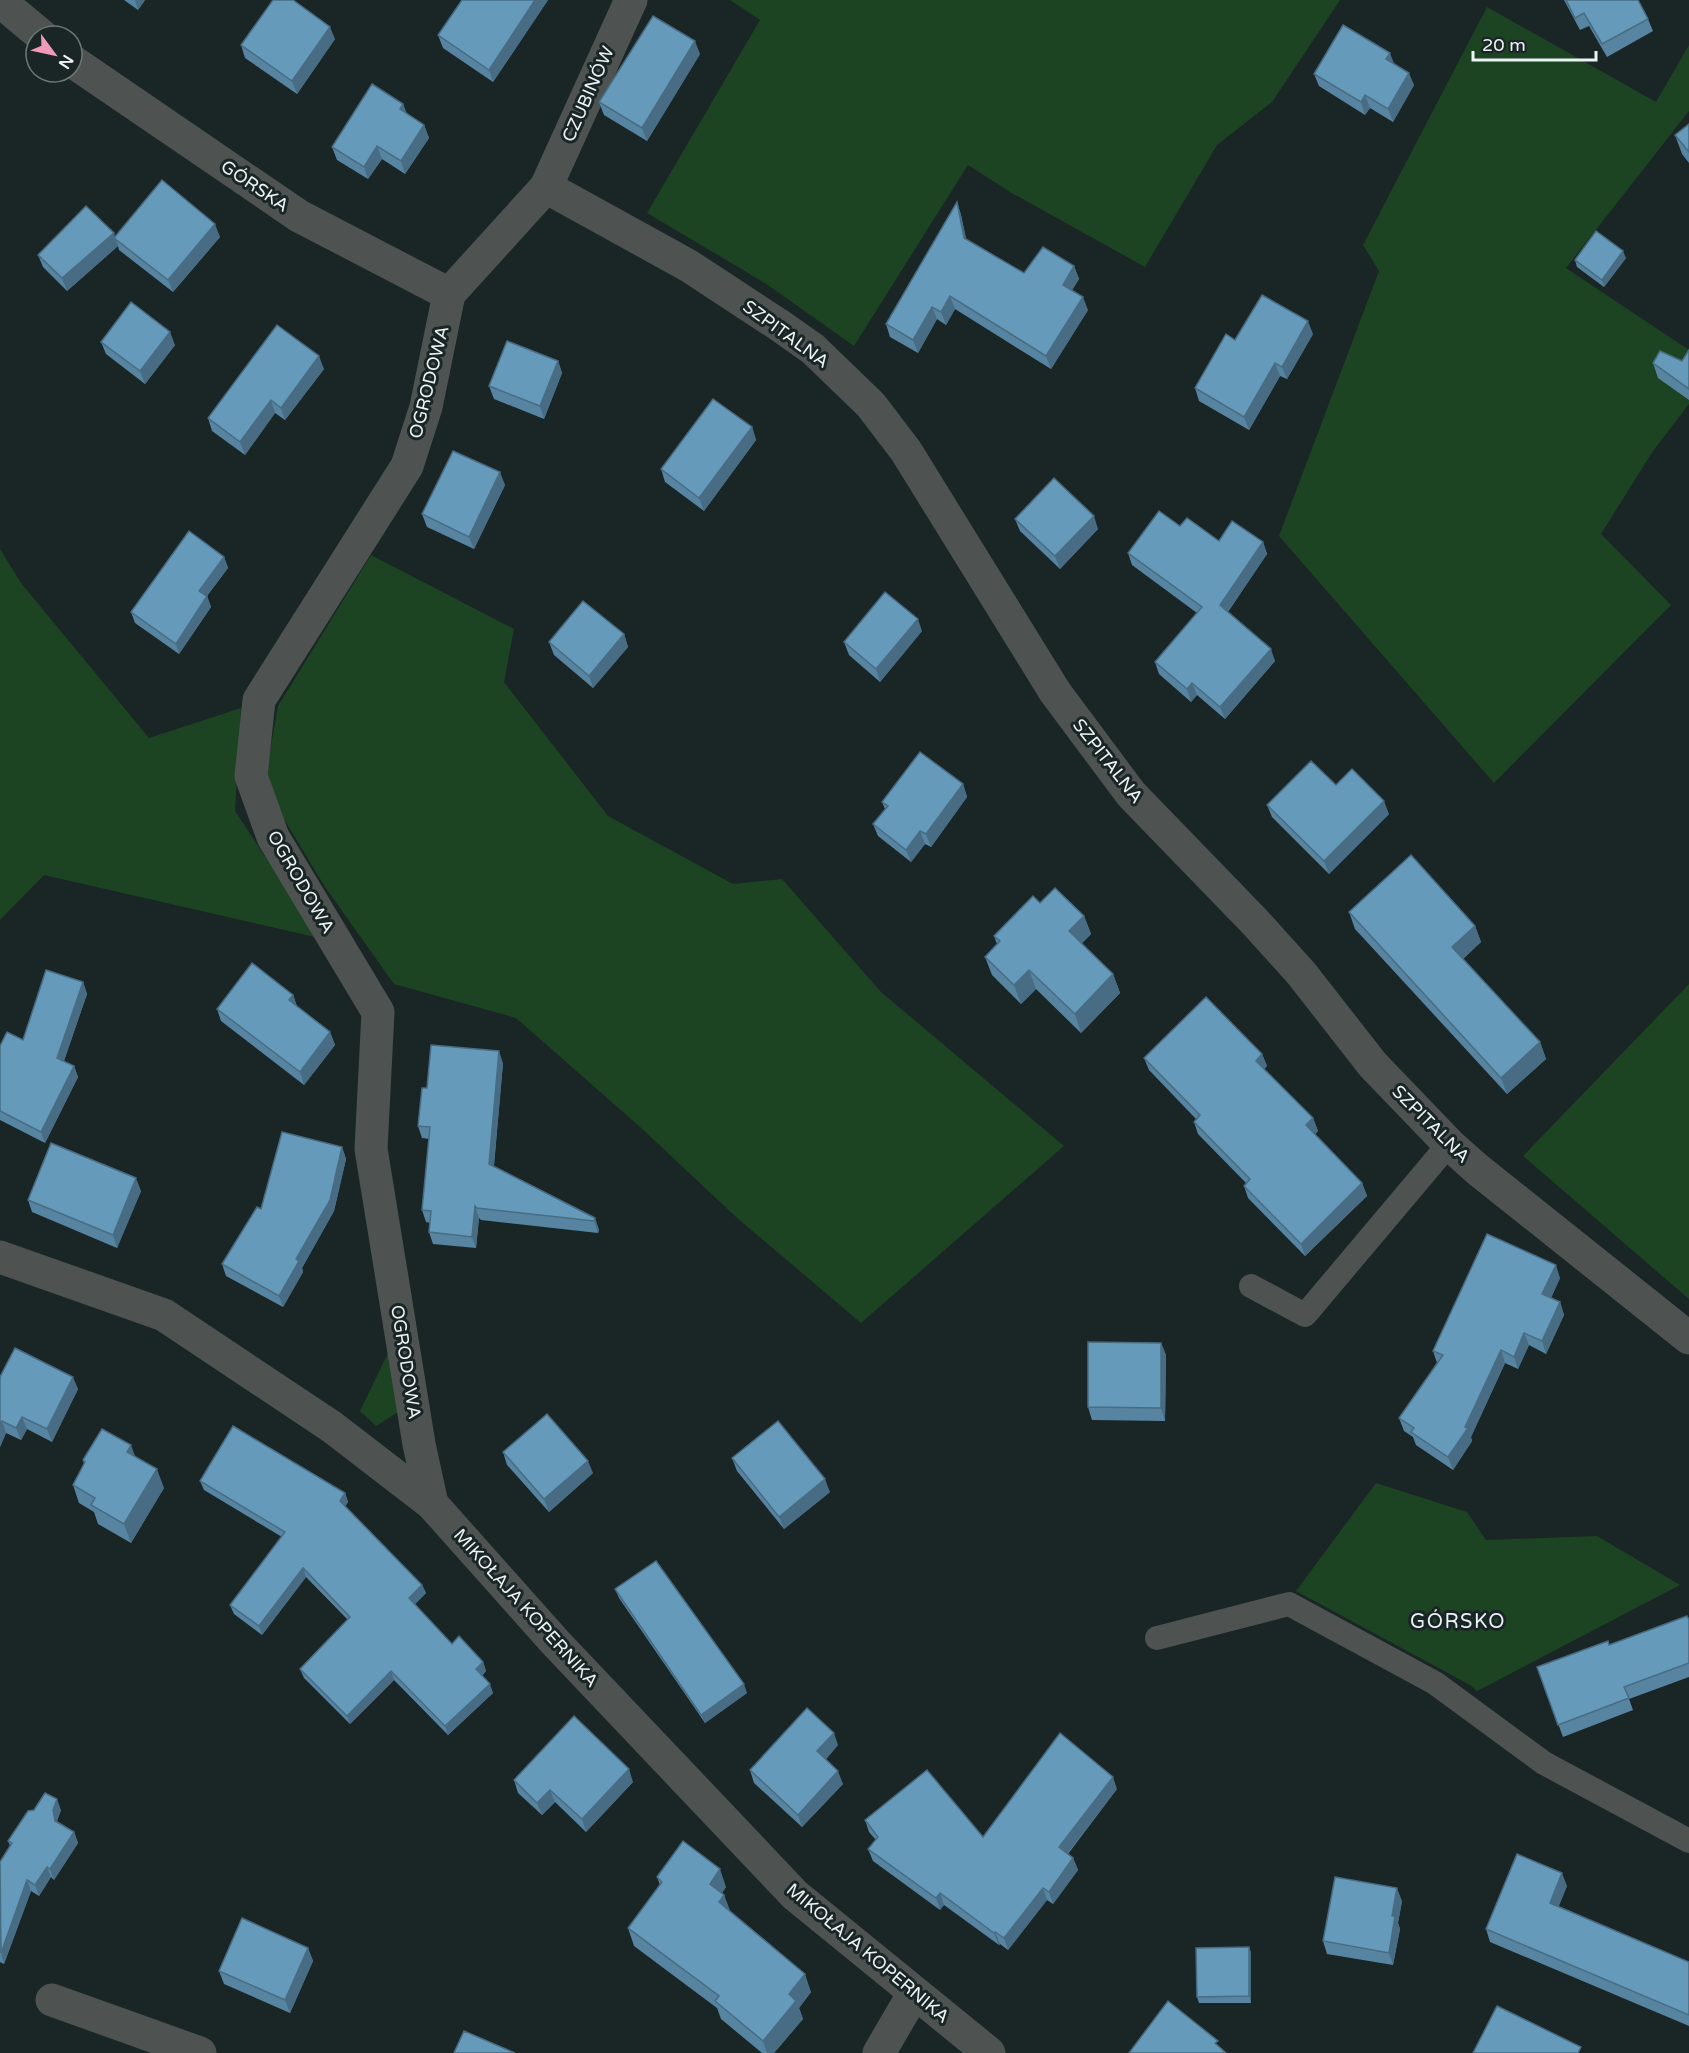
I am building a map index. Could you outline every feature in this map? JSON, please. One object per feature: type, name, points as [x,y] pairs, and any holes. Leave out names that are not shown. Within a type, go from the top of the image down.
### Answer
[{"type":"street","name":"CZUBINÓW","points":[[546,187],[631,0]]},
{"type":"street","points":[[0,1],[28,24]]},
{"type":"street","name":"GÓRSKA","points":[[84,71],[299,216],[449,294]]},
{"type":"street","points":[[449,294],[546,187]]},
{"type":"street","name":"SZPITALNA","points":[[546,187],[688,266],[779,326],[813,349],[871,405],[906,451],[1055,692],[1131,794],[1254,921],[1301,973],[1373,1065],[1449,1144],[1477,1169],[1689,1338]]},
{"type":"street","name":"OGRODOWA","points":[[432,1504],[419,1444],[371,1149],[378,1012],[273,837],[251,777],[259,700],[407,466],[426,407],[449,294]]},
{"type":"street","name":"MIKOŁAJA KOPERNIKA","points":[[0,1257],[164,1315],[332,1427],[432,1504],[555,1642],[795,1895],[989,2053]]},
{"type":"street","points":[[879,2053],[914,1993]]},
{"type":"street","points":[[52,2000],[200,2053]]},
{"type":"lane","points":[[1251,1286],[1305,1315],[1449,1144]]},
{"type":"lane","points":[[1157,1638],[1289,1604],[1435,1683],[1544,1763],[1689,1841]]},
{"type":"green space","points":[[730,0],[1340,0],[1272,102],[1217,145],[1145,267],[1010,192],[968,165],[854,346],[765,283],[647,213],[760,20]]},
{"type":"green space","points":[[1487,7],[1656,102],[1689,45],[1689,111],[1566,268],[1689,350],[1689,404],[1653,451],[1601,534],[1671,605],[1494,783],[1279,536],[1379,271],[1363,245]]},
{"type":"green space","points":[[0,549],[21,583],[149,738],[241,708],[235,811],[319,938],[44,875],[0,920]]},
{"type":"green space","points":[[371,555],[514,629],[504,682],[608,816],[733,884],[782,879],[881,992],[1064,1146],[861,1323],[736,1217],[639,1126],[516,1018],[394,984],[325,887],[264,786],[278,706]]},
{"type":"green space","points":[[1689,984],[1689,1299],[1523,1156]]},
{"type":"green space","points":[[391,1347],[398,1412],[376,1426],[360,1411]]},
{"type":"green space","points":[[1376,1483],[1467,1512],[1486,1540],[1597,1536],[1680,1585],[1477,1691],[1470,1685],[1296,1591]]},
{"type":"building","points":[[273,0],[293,0],[330,27],[292,81],[241,45]]},
{"type":"building","points":[[462,0],[535,0],[489,70],[438,35]]},
{"type":"building","points":[[1566,0],[1638,0],[1648,19],[1602,44],[1584,13],[1575,18]]},
{"type":"building","points":[[653,16],[695,41],[642,128],[599,102]]},
{"type":"building","points":[[1343,25],[1390,53],[1386,59],[1409,73],[1388,109],[1365,95],[1361,102],[1314,74]]},
{"type":"building","points":[[372,84],[403,104],[400,109],[424,125],[401,161],[377,146],[364,167],[332,147]]},
{"type":"building","points":[[1689,124],[1689,152],[1675,135]]},
{"type":"building","points":[[162,180],[215,224],[168,280],[114,238]]},
{"type":"building","points":[[957,202],[964,238],[1024,273],[1043,247],[1074,266],[1063,285],[1083,297],[1046,356],[950,296],[941,312],[932,307],[913,340],[886,324]]},
{"type":"building","points":[[86,206],[114,233],[62,278],[38,255]]},
{"type":"building","points":[[1596,231],[1623,251],[1602,280],[1575,260]]},
{"type":"building","points":[[1262,295],[1308,321],[1282,367],[1275,363],[1244,417],[1195,388],[1226,334],[1235,340]]},
{"type":"building","points":[[131,302],[170,332],[140,371],[101,342]]},
{"type":"building","points":[[277,325],[319,356],[281,408],[271,400],[240,442],[208,418]]},
{"type":"building","points":[[507,341],[558,361],[540,406],[489,386]]},
{"type":"building","points":[[1689,350],[1689,389],[1653,363],[1660,351],[1682,361]]},
{"type":"building","points":[[713,399],[752,427],[699,498],[661,469]]},
{"type":"building","points":[[453,451],[500,472],[469,537],[422,514]]},
{"type":"building","points":[[1054,478],[1094,516],[1055,556],[1015,519]]},
{"type":"building","points":[[1159,511],[1180,526],[1187,518],[1219,541],[1232,521],[1263,542],[1220,605],[1271,649],[1220,707],[1192,683],[1187,689],[1155,662],[1202,607],[1128,553]]},
{"type":"building","points":[[189,531],[224,557],[199,591],[207,596],[176,644],[131,612]]},
{"type":"building","points":[[885,592],[918,619],[876,669],[844,642]]},
{"type":"building","points":[[583,601],[624,634],[589,676],[549,642]]},
{"type":"building","points":[[920,752],[963,784],[926,834],[920,831],[906,850],[873,824],[888,806],[882,802]]},
{"type":"building","points":[[1311,761],[1336,785],[1352,769],[1384,801],[1324,861],[1267,805]]},
{"type":"building","points":[[1411,855],[1475,926],[1452,947],[1540,1042],[1501,1078],[1349,912]]},
{"type":"building","points":[[1055,888],[1084,916],[1069,931],[1113,974],[1075,1014],[1029,970],[1014,985],[985,957],[1000,941],[994,936],[1033,896],[1040,903]]},
{"type":"building","points":[[252,963],[293,995],[289,1000],[330,1032],[300,1072],[217,1009]]},
{"type":"building","points":[[46,970],[83,982],[57,1058],[74,1066],[41,1132],[0,1111],[0,1046],[7,1032],[23,1040]]},
{"type":"building","points":[[1206,997],[1262,1054],[1256,1061],[1313,1118],[1306,1125],[1362,1183],[1301,1244],[1244,1186],[1250,1179],[1194,1122],[1200,1115],[1144,1058]]},
{"type":"building","points":[[431,1045],[499,1051],[489,1164],[595,1218],[594,1221],[475,1206],[472,1237],[429,1232],[431,1211],[422,1210],[430,1127],[418,1126],[422,1088],[427,1088]]},
{"type":"building","points":[[282,1132],[342,1147],[330,1200],[296,1259],[299,1261],[279,1296],[222,1264],[257,1207],[261,1209]]},
{"type":"building","points":[[51,1143],[136,1178],[113,1235],[28,1200]]},
{"type":"building","points":[[1487,1234],[1556,1265],[1542,1294],[1560,1302],[1542,1341],[1524,1333],[1514,1357],[1501,1350],[1465,1427],[1468,1428],[1448,1457],[1411,1432],[1414,1428],[1399,1418],[1443,1355],[1433,1351]]},
{"type":"building","points":[[1088,1342],[1161,1343],[1161,1408],[1088,1407]]},
{"type":"building","points":[[15,1348],[73,1377],[47,1429],[22,1417],[16,1428],[2,1421],[0,1425],[0,1377]]},
{"type":"building","points":[[547,1414],[588,1461],[544,1499],[503,1452]]},
{"type":"building","points":[[778,1421],[825,1479],[779,1517],[732,1458]]},
{"type":"building","points":[[233,1426],[345,1493],[340,1501],[422,1585],[409,1598],[452,1644],[459,1636],[483,1662],[476,1669],[490,1684],[445,1726],[391,1671],[347,1716],[300,1669],[350,1617],[303,1568],[259,1626],[230,1605],[285,1532],[200,1481]]},
{"type":"building","points":[[102,1429],[131,1445],[127,1452],[157,1469],[124,1524],[91,1505],[95,1498],[73,1485],[85,1462],[83,1460]]},
{"type":"building","points":[[656,1561],[744,1684],[701,1715],[615,1589]]},
{"type":"building","points":[[1687,1616],[1689,1620],[1689,1663],[1624,1687],[1629,1698],[1558,1725],[1537,1667],[1608,1641],[1609,1645]]},
{"type":"building","points":[[807,1708],[834,1733],[817,1751],[838,1771],[798,1815],[750,1770]]},
{"type":"building","points":[[574,1716],[629,1769],[582,1819],[550,1790],[537,1803],[514,1780]]},
{"type":"building","points":[[1060,1733],[1113,1777],[1059,1847],[1073,1858],[1049,1892],[1043,1888],[1004,1938],[940,1893],[936,1898],[868,1849],[878,1837],[865,1820],[927,1770],[983,1837]]},
{"type":"building","points":[[45,1793],[57,1799],[53,1810],[55,1821],[74,1832],[50,1869],[47,1867],[35,1885],[27,1880],[1,1953],[0,1862],[12,1843],[8,1841],[28,1811],[34,1810]]},
{"type":"building","points":[[683,1841],[720,1869],[710,1884],[724,1895],[719,1902],[805,1974],[789,1994],[796,2001],[763,2041],[715,2001],[719,1996],[628,1928],[662,1882],[657,1877]]},
{"type":"building","points":[[1517,1854],[1562,1873],[1550,1903],[1689,1962],[1689,2015],[1486,1929]]},
{"type":"building","points":[[1335,1877],[1397,1888],[1389,1953],[1323,1941]]},
{"type":"building","points":[[242,1918],[308,1948],[285,2000],[219,1971]]},
{"type":"building","points":[[1249,1947],[1249,1996],[1197,1997],[1196,1948]]},
{"type":"building","points":[[1168,2001],[1218,2041],[1215,2043],[1226,2053],[1129,2053]]},
{"type":"building","points":[[1497,2006],[1581,2047],[1578,2053],[1473,2053]]},
{"type":"building","points":[[464,2031],[515,2053],[454,2053]]},
{"type":"district","name":"GÓRSKO","points":[[1458,1622]]}]
